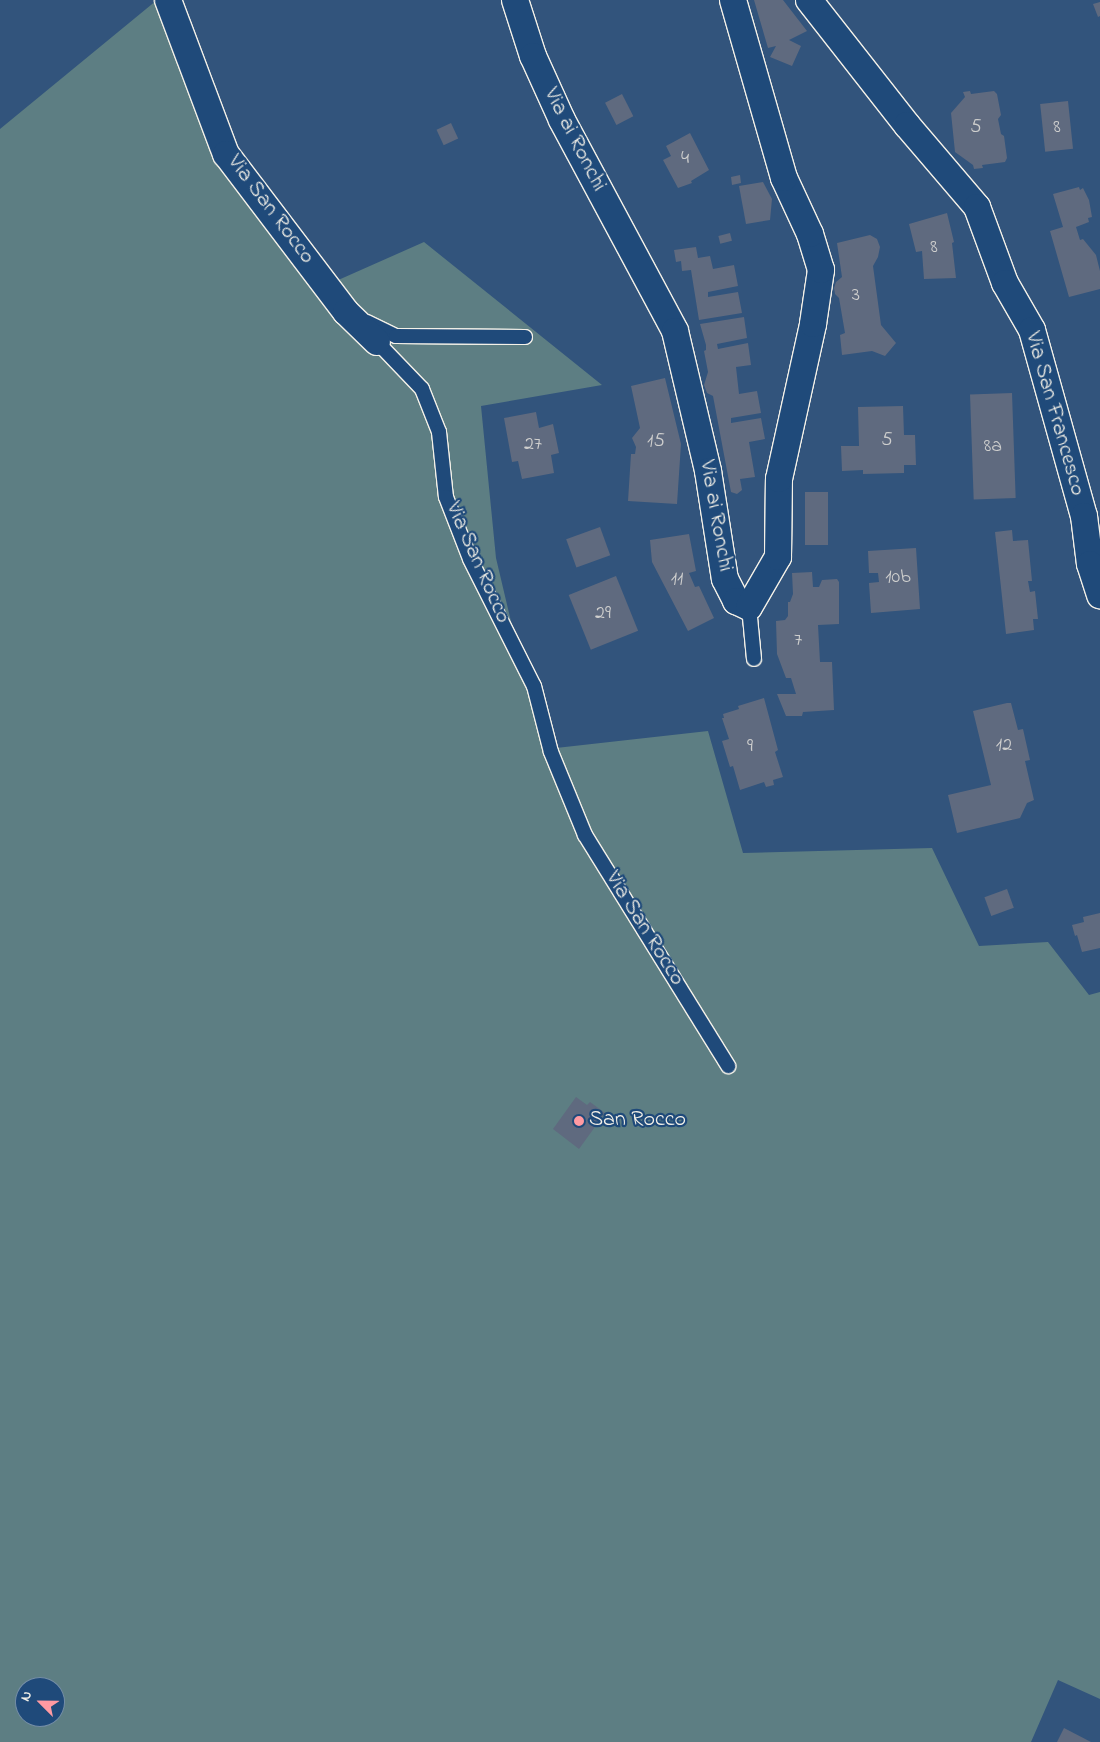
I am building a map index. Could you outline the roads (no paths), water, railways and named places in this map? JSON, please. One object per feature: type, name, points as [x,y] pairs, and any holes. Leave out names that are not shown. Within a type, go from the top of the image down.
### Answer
[{"type":"street","name":"Via San Rocco","points":[[168,0],[226,154],[346,312],[377,342]]},
{"type":"street","name":"Via ai Ronchi","points":[[515,0],[533,56],[562,120],[675,331],[708,471],[725,580],[736,601],[749,607],[778,557],[779,479],[814,324],[821,270],[810,234],[784,178],[733,0]]},
{"type":"street","name":"Via San Francesco","points":[[809,0],[907,125],[977,207],[1005,284],[1032,330],[1084,516],[1090,564],[1100,596]]},
{"type":"lane","points":[[346,312],[396,336],[525,337]]},
{"type":"lane","name":"Via San Rocco","points":[[377,342],[422,389],[439,432],[446,497],[470,559],[534,686],[551,752],[585,835],[728,1066]]},
{"type":"lane","points":[[749,607],[754,658]]},
{"type":"place","name":"San Rocco","points":[[579,1121]]}]
